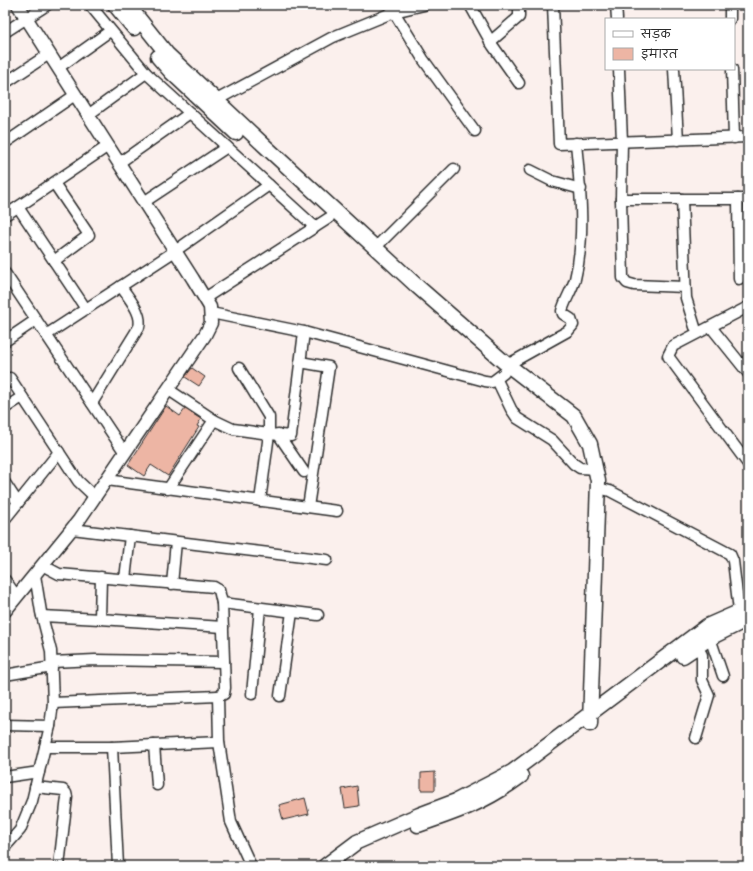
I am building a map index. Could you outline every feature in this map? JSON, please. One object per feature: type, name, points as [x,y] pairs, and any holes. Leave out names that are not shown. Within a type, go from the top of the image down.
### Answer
[{"type":"main road","points":[[115,5],[170,72],[211,103],[375,248],[503,373]]},
{"type":"main road","points":[[128,5],[167,54],[211,103],[329,218],[503,373],[568,419],[590,444],[596,469],[598,488],[590,718]]},
{"type":"main road","points":[[336,866],[350,855],[383,836],[473,806],[506,787],[590,718],[708,632],[746,616]]},
{"type":"main road","points":[[325,866],[357,842],[419,814],[456,801],[512,772],[697,646],[708,632]]},
{"type":"street","points":[[5,611],[72,529],[95,497],[169,390],[211,323],[210,308],[205,298],[18,5]]},
{"type":"street","points":[[5,32],[47,5]]},
{"type":"street","points":[[90,5],[146,73],[315,227]]},
{"type":"street","points":[[211,103],[333,38],[393,9],[424,5]]},
{"type":"street","points":[[470,5],[490,42],[519,83]]},
{"type":"street","points":[[490,42],[519,17],[519,5]]},
{"type":"street","points":[[553,5],[559,144],[748,137]]},
{"type":"street","points":[[616,5],[617,18]]},
{"type":"street","points":[[730,5],[730,18]]},
{"type":"street","points":[[393,9],[423,59],[475,131]]},
{"type":"street","points":[[58,68],[110,30]]},
{"type":"street","points":[[5,83],[49,54]]},
{"type":"street","points":[[619,70],[622,141],[621,199],[623,278],[627,283],[634,285],[685,287]]},
{"type":"street","points":[[674,70],[678,140]]},
{"type":"street","points":[[732,70],[734,138]]},
{"type":"street","points":[[88,115],[146,73]]},
{"type":"street","points":[[5,143],[75,95]]},
{"type":"street","points":[[119,163],[190,113]]},
{"type":"street","points":[[211,313],[304,332],[492,382],[503,373],[571,329],[572,322],[563,314],[562,311],[572,288],[579,250],[580,190],[576,143]]},
{"type":"street","points":[[5,215],[108,146]]},
{"type":"street","points":[[144,202],[227,147]]},
{"type":"street","points":[[375,248],[454,170]]},
{"type":"street","points":[[530,170],[552,181],[580,190]]},
{"type":"street","points":[[54,183],[89,235],[54,261]]},
{"type":"street","points":[[46,335],[175,250],[269,185]]},
{"type":"street","points":[[621,199],[743,199],[739,279]]},
{"type":"street","points":[[682,199],[685,287],[688,304],[695,327]]},
{"type":"street","points":[[18,207],[86,309]]},
{"type":"street","points":[[205,298],[329,218]]},
{"type":"street","points":[[5,273],[125,453]]},
{"type":"street","points":[[92,404],[141,320],[121,286]]},
{"type":"street","points":[[748,307],[673,346],[668,356],[748,464]]},
{"type":"street","points":[[5,341],[36,320]]},
{"type":"street","points":[[711,327],[748,373]]},
{"type":"street","points":[[169,390],[214,420],[233,429],[291,436],[304,332]]},
{"type":"street","points":[[300,362],[329,367],[308,507]]},
{"type":"street","points":[[239,368],[269,417],[273,434],[260,501]]},
{"type":"street","points":[[503,373],[511,409],[517,418],[552,440],[574,464],[580,468],[596,469]]},
{"type":"street","points":[[10,378],[78,481],[95,497]]},
{"type":"street","points":[[5,408],[22,397]]},
{"type":"street","points":[[168,489],[214,420]]},
{"type":"street","points":[[273,434],[304,472]]},
{"type":"street","points":[[5,519],[59,452]]},
{"type":"street","points":[[107,480],[337,511]]},
{"type":"street","points":[[5,483],[18,503]]},
{"type":"street","points":[[598,488],[610,491],[730,554],[746,616]]},
{"type":"street","points":[[72,529],[327,560]]},
{"type":"street","points":[[125,580],[130,536]]},
{"type":"street","points":[[172,584],[176,542]]},
{"type":"street","points":[[39,570],[59,574],[214,587],[219,590],[222,603],[224,694],[218,696],[53,703]]},
{"type":"street","points":[[5,848],[20,830],[32,801],[50,726],[53,703],[52,664],[42,616],[39,570]]},
{"type":"street","points":[[100,619],[101,577]]},
{"type":"street","points":[[5,580],[16,597]]},
{"type":"street","points":[[222,603],[318,615]]},
{"type":"street","points":[[252,694],[260,608]]},
{"type":"street","points":[[280,696],[292,612]]},
{"type":"street","points":[[42,616],[223,627]]},
{"type":"street","points":[[708,632],[723,676]]},
{"type":"street","points":[[696,738],[709,695],[702,680],[702,655],[697,646]]},
{"type":"street","points":[[5,675],[52,664],[95,660],[224,662]]},
{"type":"street","points":[[218,696],[219,742],[231,822],[251,866]]},
{"type":"street","points":[[5,725],[50,726]]},
{"type":"street","points":[[45,747],[112,747],[219,742]]},
{"type":"street","points":[[154,745],[158,785]]},
{"type":"street","points":[[112,747],[118,866]]},
{"type":"street","points":[[5,777],[39,772]]},
{"type":"street","points":[[35,787],[63,790],[68,797],[59,866]]},
{"type":"building","points":[[192,368],[205,377],[199,386],[185,377]]},
{"type":"building","points":[[166,406],[180,416],[185,409],[201,419],[197,426],[199,427],[168,476],[151,465],[144,476],[128,465]]},
{"type":"building","points":[[435,772],[435,790],[421,790],[421,773]]},
{"type":"building","points":[[357,786],[359,806],[345,808],[342,789]]},
{"type":"building","points":[[305,798],[309,814],[283,820],[279,805]]}]
